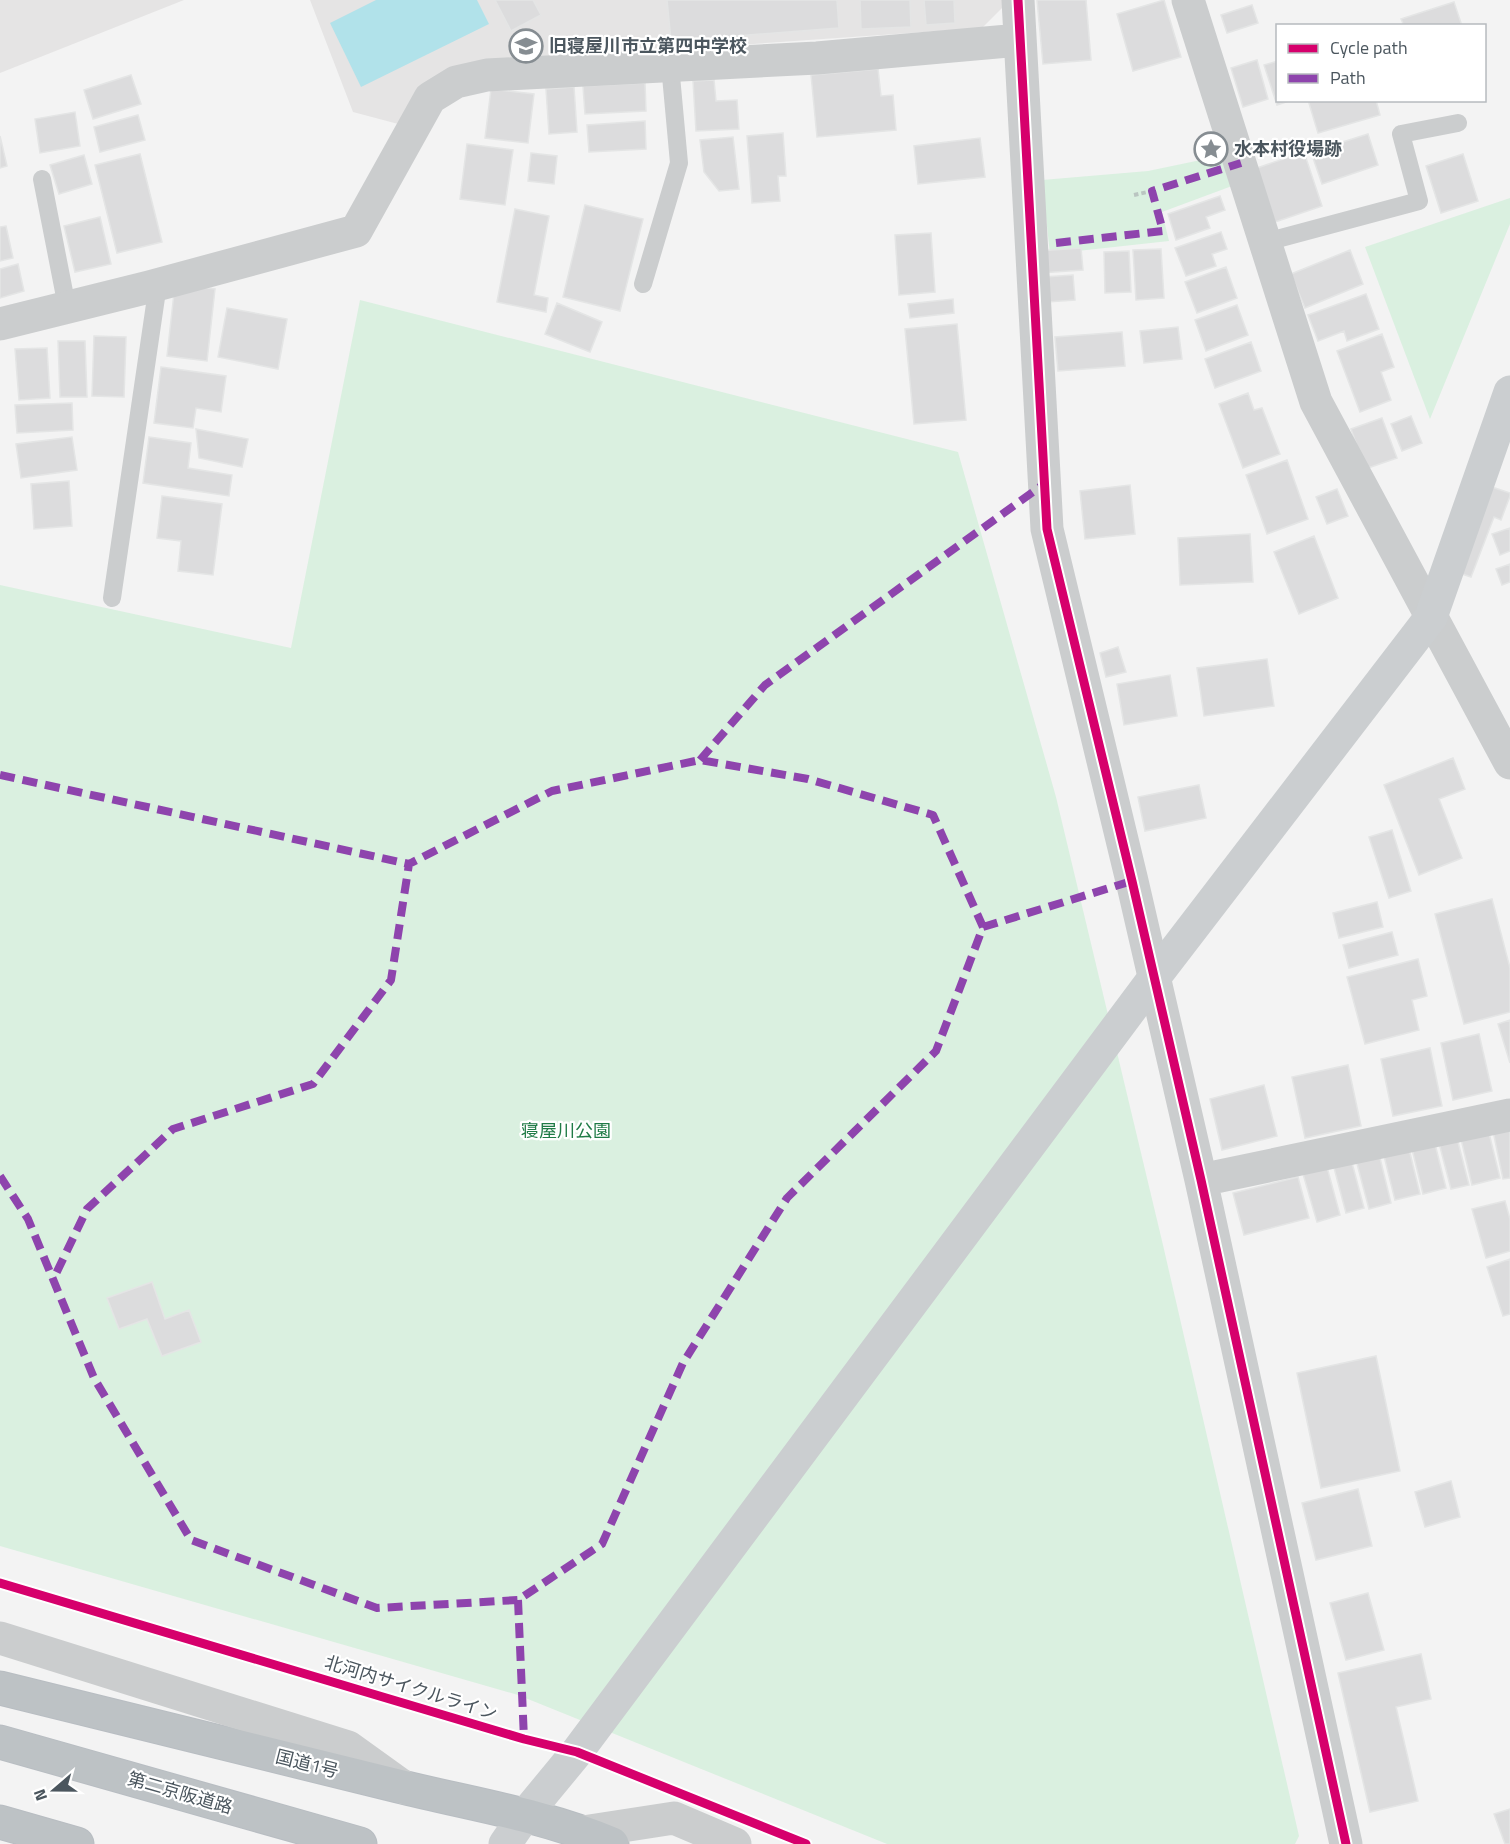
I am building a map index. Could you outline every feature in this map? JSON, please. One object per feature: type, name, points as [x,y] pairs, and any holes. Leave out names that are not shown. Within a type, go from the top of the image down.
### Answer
[{"type":"highway","name":"国道1号","points":[[0,1688],[405,1788],[525,1815],[598,1838]]},
{"type":"highway","name":"第二京阪道路","points":[[0,1742],[360,1844]]},
{"type":"highway","points":[[0,1821],[77,1844]]},
{"type":"street","points":[[1018,0],[1047,529],[1201,1180],[1346,1844]]},
{"type":"street","points":[[1188,0],[1316,402],[1510,764]]},
{"type":"street","points":[[0,324],[356,231],[430,98],[456,82],[487,75],[817,58],[1020,40]]},
{"type":"street","points":[[506,1844],[525,1815],[577,1752],[1154,978],[1431,617],[1510,392]]},
{"type":"street","points":[[1201,1180],[1510,1116]]},
{"type":"street","points":[[0,1638],[348,1747],[405,1788]]},
{"type":"street","points":[[598,1838],[674,1818],[735,1844]]},
{"type":"lane","points":[[643,284],[679,163],[670,65]]},
{"type":"lane","points":[[1266,242],[1419,201],[1401,134],[1458,123]]},
{"type":"lane","points":[[42,179],[67,307]]},
{"type":"lane","points":[[112,598],[158,284]]},
{"type":"path","points":[[1134,195],[1152,191]]},
{"type":"shaded area","points":[[0,0],[184,0],[0,73]]},
{"type":"shaded area","name":"旧寝屋川市立第四中学校","points":[[310,0],[1003,0],[1003,7],[982,28],[466,64],[402,125],[353,112]]},
{"type":"green space","points":[[1220,156],[1232,186],[1162,212],[1169,241],[1050,254],[1042,180],[1148,171]]},
{"type":"green space","points":[[1510,198],[1510,224],[1430,419],[1365,247]]},
{"type":"green space","name":"寝屋川公園","points":[[360,300],[958,452],[1056,797],[1163,1245],[1299,1836],[1295,1844],[887,1844],[518,1695],[0,1546],[0,585],[291,648]]},
{"type":"water","points":[[376,0],[477,0],[489,24],[361,87],[330,23]]},
{"type":"building","points":[[495,0],[533,0],[541,15],[511,31]]},
{"type":"building","points":[[667,0],[837,0],[839,28],[671,41]]},
{"type":"building","points":[[860,0],[910,0],[911,27],[861,29]]},
{"type":"building","points":[[924,0],[954,0],[955,23],[926,25]]},
{"type":"building","points":[[1037,0],[1086,0],[1091,60],[1043,64]]},
{"type":"building","points":[[1164,0],[1181,57],[1133,71],[1117,14]]},
{"type":"building","points":[[1454,2],[1461,24],[1403,24],[1401,19]]},
{"type":"building","points":[[1252,5],[1258,23],[1227,33],[1221,15]]},
{"type":"building","points":[[1257,60],[1268,99],[1243,107],[1231,68]]},
{"type":"building","points":[[1276,62],[1276,102],[1264,65]]},
{"type":"building","points":[[878,69],[881,96],[893,95],[896,130],[817,137],[811,75]]},
{"type":"building","points":[[131,75],[141,104],[93,119],[84,90]]},
{"type":"building","points":[[714,80],[716,101],[737,100],[739,129],[696,131],[693,81]]},
{"type":"building","points":[[645,83],[646,111],[585,114],[583,86]]},
{"type":"building","points":[[574,87],[577,132],[549,134],[546,89]]},
{"type":"building","points":[[491,89],[534,94],[528,143],[485,138]]},
{"type":"building","points":[[1309,102],[1377,102],[1380,115],[1318,133]]},
{"type":"building","points":[[75,112],[80,146],[40,153],[35,119]]},
{"type":"building","points":[[138,115],[145,140],[100,152],[94,127]]},
{"type":"building","points":[[645,121],[646,149],[589,152],[587,125]]},
{"type":"building","points":[[783,133],[786,176],[778,176],[780,201],[752,203],[747,136]]},
{"type":"building","points":[[1368,134],[1378,165],[1322,184],[1311,152]]},
{"type":"building","points":[[0,136],[7,166],[0,168]]},
{"type":"building","points":[[733,137],[739,189],[719,191],[704,172],[700,140]]},
{"type":"building","points":[[980,138],[985,177],[918,184],[914,146]]},
{"type":"building","points":[[467,144],[513,150],[505,205],[460,199]]},
{"type":"building","points":[[1304,152],[1322,206],[1275,222],[1257,168]]},
{"type":"building","points":[[531,153],[557,156],[554,184],[528,181]]},
{"type":"building","points":[[140,154],[162,242],[117,253],[95,165]]},
{"type":"building","points":[[1463,154],[1478,201],[1441,213],[1426,166]]},
{"type":"building","points":[[84,155],[92,184],[59,194],[50,165]]},
{"type":"building","points":[[1220,196],[1225,210],[1206,217],[1210,228],[1176,240],[1168,214]]},
{"type":"building","points":[[585,205],[643,219],[620,311],[563,297]]},
{"type":"building","points":[[515,209],[549,216],[534,295],[548,298],[546,312],[497,302]]},
{"type":"building","points":[[100,217],[111,264],[75,272],[64,226]]},
{"type":"building","points":[[6,226],[13,258],[0,261],[0,227]]},
{"type":"building","points":[[1221,232],[1227,249],[1212,254],[1216,266],[1186,276],[1175,248]]},
{"type":"building","points":[[931,233],[935,292],[899,295],[895,235]]},
{"type":"building","points":[[1081,248],[1083,270],[1040,273],[1038,251]]},
{"type":"building","points":[[1161,249],[1164,298],[1136,300],[1133,250]]},
{"type":"building","points":[[1350,250],[1363,284],[1305,308],[1291,274]]},
{"type":"building","points":[[1129,251],[1131,292],[1105,293],[1104,252]]},
{"type":"building","points":[[18,264],[24,291],[0,298],[0,269]]},
{"type":"building","points":[[1226,267],[1237,298],[1197,313],[1185,282]]},
{"type":"building","points":[[1073,275],[1075,300],[1047,302],[1044,277]]},
{"type":"building","points":[[175,284],[215,289],[207,361],[167,356]]},
{"type":"building","points":[[1366,294],[1379,329],[1347,341],[1344,331],[1318,341],[1308,315]]},
{"type":"building","points":[[953,299],[954,313],[910,318],[908,304]]},
{"type":"building","points":[[557,303],[602,322],[590,352],[545,334]]},
{"type":"building","points":[[1237,305],[1248,335],[1206,351],[1195,320]]},
{"type":"building","points":[[227,308],[287,319],[278,369],[218,357]]},
{"type":"building","points":[[957,324],[966,420],[914,424],[905,329]]},
{"type":"building","points":[[1178,327],[1182,359],[1144,363],[1140,331]]},
{"type":"building","points":[[1122,332],[1125,366],[1058,371],[1055,337]]},
{"type":"building","points":[[1382,334],[1394,367],[1381,372],[1391,400],[1360,412],[1337,351]]},
{"type":"building","points":[[94,336],[126,337],[124,397],[92,396]]},
{"type":"building","points":[[58,341],[85,341],[87,397],[60,397]]},
{"type":"building","points":[[1251,342],[1261,371],[1215,388],[1205,359]]},
{"type":"building","points":[[47,348],[50,398],[19,400],[15,349]]},
{"type":"building","points":[[161,367],[226,376],[221,412],[196,408],[193,428],[154,423]]},
{"type":"building","points":[[1248,393],[1254,410],[1262,408],[1280,454],[1243,468],[1219,404]]},
{"type":"building","points":[[72,403],[73,430],[17,433],[15,405]]},
{"type":"building","points":[[1411,416],[1422,443],[1402,451],[1391,424]]},
{"type":"building","points":[[1382,418],[1397,458],[1365,469],[1351,429]]},
{"type":"building","points":[[196,429],[248,439],[242,467],[199,458]]},
{"type":"building","points":[[72,437],[77,470],[21,478],[16,444]]},
{"type":"building","points":[[149,437],[191,443],[188,468],[232,475],[229,496],[143,483]]},
{"type":"building","points":[[1287,460],[1308,519],[1267,534],[1246,475]]},
{"type":"building","points":[[69,481],[72,526],[34,529],[31,484]]},
{"type":"building","points":[[1130,485],[1135,534],[1085,539],[1080,491]]},
{"type":"building","points":[[1492,487],[1510,493],[1510,496],[1501,520],[1494,517],[1471,577],[1459,573]]},
{"type":"building","points":[[1337,489],[1348,516],[1327,524],[1316,497]]},
{"type":"building","points":[[162,496],[222,504],[213,575],[178,571],[181,541],[157,538]]},
{"type":"building","points":[[1510,528],[1510,551],[1500,555],[1492,534]]},
{"type":"building","points":[[1250,534],[1253,582],[1180,585],[1178,538]]},
{"type":"building","points":[[1314,536],[1338,598],[1299,614],[1274,552]]},
{"type":"building","points":[[1510,564],[1510,582],[1502,585],[1496,569]]},
{"type":"building","points":[[1118,647],[1126,672],[1106,677],[1100,653]]},
{"type":"building","points":[[1267,659],[1274,706],[1204,716],[1197,668]]},
{"type":"building","points":[[1170,675],[1177,716],[1124,725],[1117,684]]},
{"type":"building","points":[[1453,758],[1465,789],[1439,799],[1462,858],[1419,875],[1384,785]]},
{"type":"building","points":[[1199,785],[1206,818],[1145,831],[1138,797]]},
{"type":"building","points":[[1392,830],[1411,891],[1389,898],[1369,837]]},
{"type":"building","points":[[1492,899],[1510,968],[1510,1012],[1464,1024],[1435,914]]},
{"type":"building","points":[[1377,902],[1383,927],[1339,938],[1333,913]]},
{"type":"building","points":[[1392,932],[1398,955],[1349,968],[1343,945]]},
{"type":"building","points":[[1418,959],[1427,996],[1412,1000],[1419,1030],[1365,1044],[1347,977]]},
{"type":"building","points":[[1510,1020],[1510,1063],[1498,1024]]},
{"type":"building","points":[[1479,1034],[1492,1091],[1453,1100],[1441,1043]]},
{"type":"building","points":[[1430,1048],[1442,1106],[1393,1116],[1381,1059]]},
{"type":"building","points":[[1348,1065],[1361,1126],[1305,1138],[1292,1077]]},
{"type":"building","points":[[1264,1085],[1277,1136],[1222,1150],[1210,1099]]},
{"type":"building","points":[[1510,1127],[1510,1178],[1503,1179],[1493,1131]]},
{"type":"building","points":[[1488,1129],[1500,1178],[1472,1185],[1460,1135]]},
{"type":"building","points":[[1457,1138],[1469,1185],[1451,1189],[1439,1143]]},
{"type":"building","points":[[1435,1144],[1446,1188],[1423,1194],[1412,1149]]},
{"type":"building","points":[[1409,1149],[1420,1194],[1395,1200],[1384,1156]]},
{"type":"building","points":[[1379,1154],[1391,1203],[1369,1209],[1356,1160]]},
{"type":"building","points":[[1351,1159],[1364,1208],[1346,1213],[1333,1164]]},
{"type":"building","points":[[1327,1167],[1340,1215],[1317,1222],[1303,1174]]},
{"type":"building","points":[[1298,1177],[1309,1218],[1244,1235],[1233,1193]]},
{"type":"building","points":[[1505,1201],[1510,1219],[1510,1251],[1486,1258],[1472,1209]]},
{"type":"building","points":[[1510,1259],[1510,1314],[1503,1316],[1487,1267]]},
{"type":"building","points":[[152,1282],[165,1319],[189,1310],[201,1342],[162,1356],[147,1319],[119,1329],[107,1298]]},
{"type":"building","points":[[1376,1356],[1400,1471],[1321,1488],[1297,1373]]},
{"type":"building","points":[[1451,1481],[1460,1517],[1425,1527],[1415,1492]]},
{"type":"building","points":[[1358,1489],[1372,1546],[1316,1560],[1302,1503]]},
{"type":"building","points":[[1368,1593],[1384,1650],[1346,1660],[1330,1603]]},
{"type":"building","points":[[1421,1654],[1431,1699],[1396,1707],[1418,1801],[1370,1812],[1338,1673]]},
{"type":"building","points":[[1510,1809],[1510,1844],[1505,1844],[1494,1814]]},
{"type":"marked path","points":[[1056,243],[1163,231],[1152,191],[1241,163]]},
{"type":"marked path","points":[[700,760],[765,685],[1044,484]]},
{"type":"marked path","points":[[0,1176],[28,1219],[94,1378],[191,1540],[377,1608],[518,1600],[602,1544],[683,1363],[787,1198],[936,1051],[983,927],[933,815],[808,779],[700,760],[552,791],[409,864],[391,980],[313,1084],[173,1129],[87,1209],[53,1280]]},
{"type":"marked path","points":[[0,775],[409,864]]},
{"type":"marked path","points":[[983,927],[1132,881]]},
{"type":"marked path","points":[[518,1600],[524,1739]]},
{"type":"cycle path","points":[[1018,0],[1047,529],[1201,1180],[1346,1844]]},
{"type":"cycle path","name":"北河内サイクルライン","points":[[0,1583],[524,1739],[577,1752],[806,1844]]},
{"type":"place","name":"旧寝屋川市立第四中学校","points":[[526,46]]},
{"type":"place","name":"水本村役場跡","points":[[1211,149]]}]
